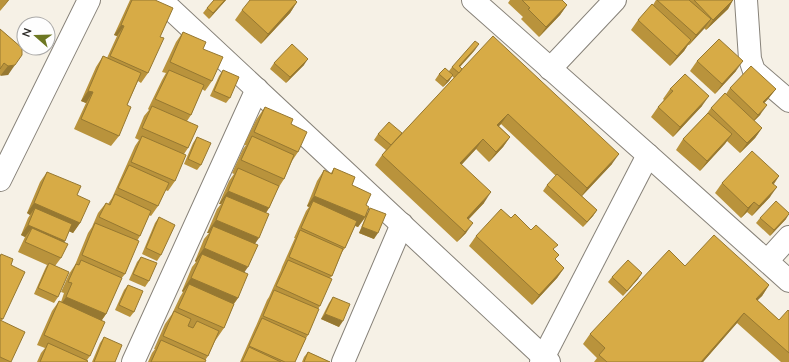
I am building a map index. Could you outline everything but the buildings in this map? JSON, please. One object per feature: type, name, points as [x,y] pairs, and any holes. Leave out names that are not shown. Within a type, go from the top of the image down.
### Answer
[{"type":"street","points":[[0,180],[89,0]]},
{"type":"street","points":[[161,0],[402,224],[544,360],[648,155]]},
{"type":"street","points":[[473,0],[789,281]]},
{"type":"street","points":[[550,69],[615,0]]},
{"type":"street","points":[[746,0],[750,59],[754,71],[789,101]]},
{"type":"street","points":[[133,362],[257,89]]},
{"type":"street","points":[[344,362],[402,224]]},
{"type":"street","points":[[767,261],[789,237]]}]
